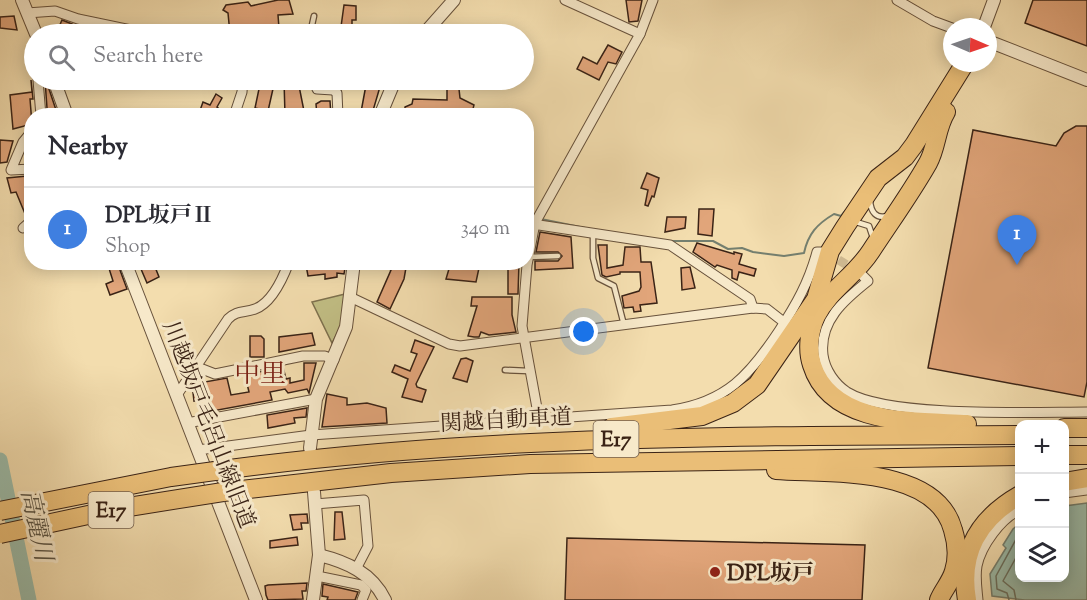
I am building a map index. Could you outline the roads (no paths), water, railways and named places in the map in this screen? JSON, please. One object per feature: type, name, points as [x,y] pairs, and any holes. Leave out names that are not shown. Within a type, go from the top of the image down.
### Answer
[{"type":"highway","points":[[456,445],[474,440],[523,434],[681,420],[726,407],[757,385],[775,362],[820,292],[830,251],[845,227],[884,172],[905,157],[915,145],[960,72]]},
{"type":"highway","points":[[969,72],[940,121],[928,163],[871,252],[855,272],[826,299],[814,319],[809,345],[810,359],[825,389],[843,404],[874,416],[1015,427]]},
{"type":"highway","points":[[1069,428],[1087,428]]},
{"type":"highway","points":[[1069,434],[1087,434]]},
{"type":"highway","name":"関越自動車道","points":[[0,511],[160,478],[350,453],[456,445],[581,439],[1015,435]]},
{"type":"highway","points":[[1069,455],[1087,455]]},
{"type":"highway","name":"関越自動車道","points":[[0,534],[116,509],[223,492],[435,470],[655,460],[1015,456]]},
{"type":"highway","points":[[655,460],[838,473],[886,479],[919,489],[943,509],[955,536],[954,572],[939,600]]},
{"type":"highway","points":[[1069,481],[1087,478]]},
{"type":"highway","points":[[968,600],[964,567],[974,540],[997,511],[1015,498]]},
{"type":"street","points":[[22,0],[32,24]]},
{"type":"street","points":[[433,24],[453,0]]},
{"type":"street","points":[[565,0],[640,34]]},
{"type":"street","points":[[653,0],[640,34],[534,221],[593,234],[670,245],[750,299],[753,308]]},
{"type":"street","points":[[897,0],[943,25]]},
{"type":"street","points":[[987,18],[994,0]]},
{"type":"street","points":[[27,13],[55,11],[78,20],[99,24]]},
{"type":"street","points":[[997,45],[1087,80]]},
{"type":"street","points":[[39,90],[40,108]]},
{"type":"street","points":[[58,90],[65,108]]},
{"type":"street","points":[[237,108],[242,90]]},
{"type":"street","points":[[333,90],[337,93],[338,108]]},
{"type":"street","points":[[383,108],[391,90]]},
{"type":"street","points":[[24,141],[11,170],[24,169]]},
{"type":"street","points":[[198,450],[311,435],[672,410],[702,404],[723,393],[745,377],[803,294],[817,252],[824,252]]},
{"type":"street","name":"川越坂戸毛呂山線旧道","points":[[128,270],[256,600]]},
{"type":"street","points":[[177,395],[228,319],[235,312],[262,305],[281,281],[286,270]]},
{"type":"street","points":[[310,448],[316,399],[346,327],[353,270]]},
{"type":"street","points":[[527,270],[522,319],[539,419]]},
{"type":"street","points":[[861,274],[868,281],[842,301],[835,311],[822,344],[827,369],[833,379],[849,393],[882,403],[930,409],[1087,412]]},
{"type":"street","points":[[350,297],[448,344],[474,346],[753,308],[767,309],[784,323]]},
{"type":"street","points":[[197,367],[215,374],[303,356],[324,356],[334,360]]},
{"type":"street","points":[[188,423],[316,399]]},
{"type":"street","points":[[1069,492],[1087,490]]},
{"type":"street","points":[[313,600],[319,555],[315,498],[364,500],[368,546],[356,568]]},
{"type":"street","points":[[978,600],[977,565],[982,553],[1001,524],[1015,514]]},
{"type":"street","points":[[319,555],[356,568],[375,584],[385,600]]},
{"type":"street","points":[[317,576],[361,585],[366,590],[362,600]]},
{"type":"lane","points":[[312,24],[314,16]]},
{"type":"lane","points":[[872,187],[870,203],[873,213],[883,217],[895,213]]},
{"type":"lane","points":[[845,227],[861,222],[869,226],[873,239],[871,252]]},
{"type":"lane","points":[[593,234],[593,258],[598,278],[614,286],[624,325]]},
{"type":"lane","points":[[534,257],[558,256]]},
{"type":"lane","points":[[505,370],[530,370]]},
{"type":"water","points":[[1087,503],[1087,600],[1025,600],[992,596],[990,574],[1006,548],[1003,545],[1015,527],[1015,582],[1069,582],[1069,505]]},
{"type":"waterway","points":[[671,241],[713,241],[728,249],[742,248],[753,252],[784,256],[804,253],[808,240],[818,226],[834,214],[841,216],[846,210]]},
{"type":"waterway","points":[[541,219],[585,228]]},
{"type":"waterway","name":"高麗川","points":[[0,460],[29,600]]},
{"type":"tunnel","points":[[827,253],[857,271]]},
{"type":"place","name":"DPL坂戸Ⅱ","points":[[1017,265]]},
{"type":"place","name":"DPL坂戸","points":[[715,572]]},
{"type":"district","name":"中里","points":[[260,373]]}]
